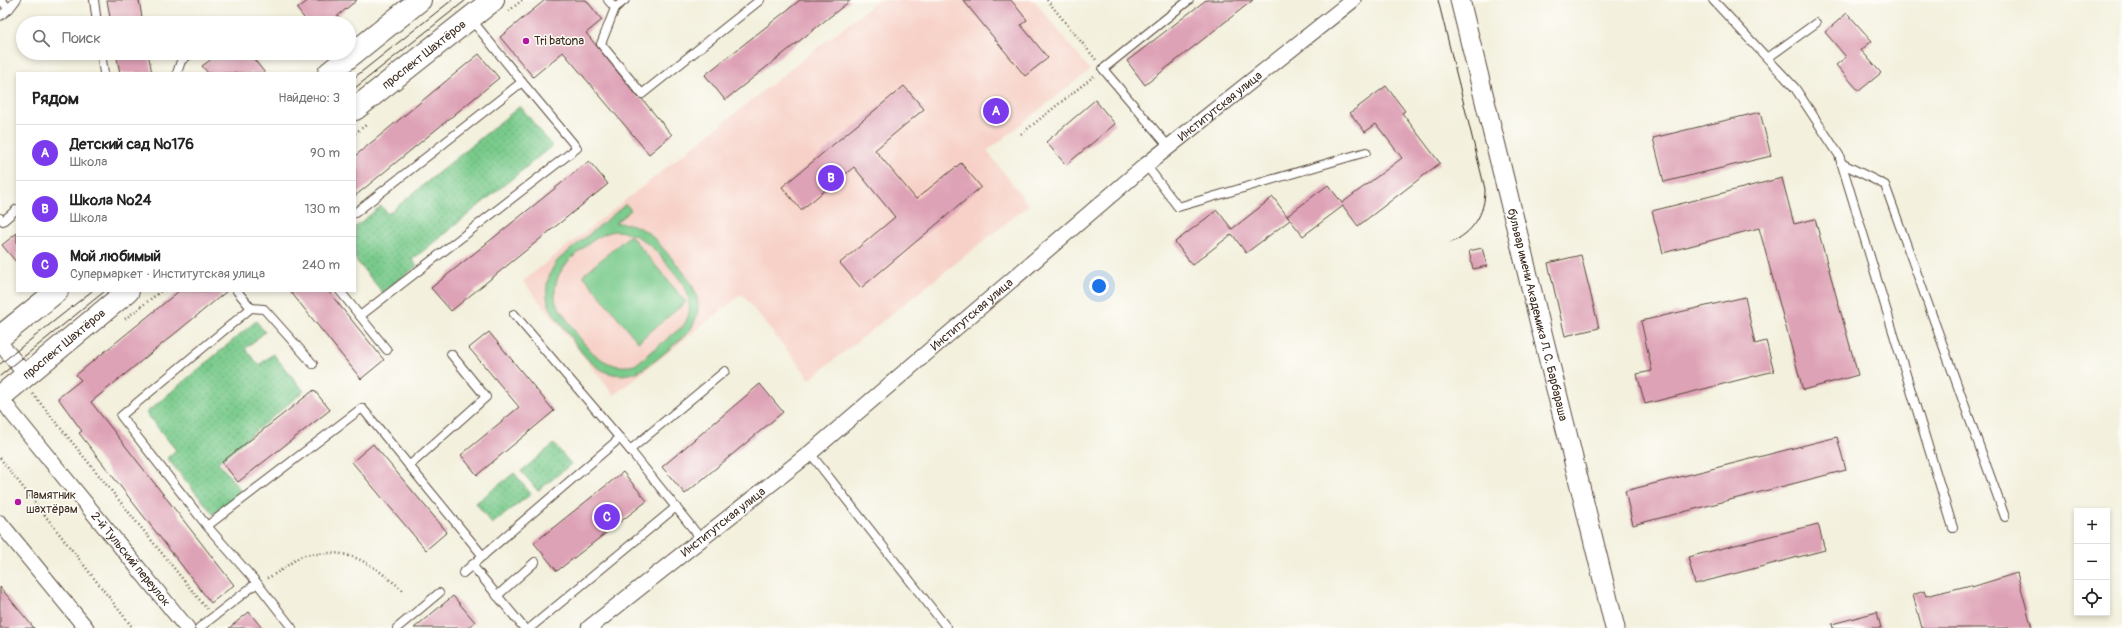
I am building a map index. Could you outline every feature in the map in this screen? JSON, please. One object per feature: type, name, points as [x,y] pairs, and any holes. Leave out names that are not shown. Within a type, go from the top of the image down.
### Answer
[{"type":"main road","points":[[356,51],[420,0]]},
{"type":"main road","name":"проспект Шахтёров","points":[[356,108],[493,0]]},
{"type":"main road","points":[[330,72],[345,60]]},
{"type":"main road","points":[[0,337],[56,292]]},
{"type":"main road","name":"проспект Шахтёров","points":[[4,402],[26,375],[127,292]]},
{"type":"street","name":"Институтская улица","points":[[589,628],[702,540],[810,452],[1146,165],[1353,0]]},
{"type":"street","name":"бульвар имени Академика Л. С. Барбараша","points":[[1460,0],[1615,628]]},
{"type":"street","points":[[0,343],[26,375]]},
{"type":"street","name":"2-й Тульский переулок","points":[[4,402],[187,628]]},
{"type":"street","points":[[0,523],[86,628]]},
{"type":"lane","points":[[1,0],[9,10]]},
{"type":"lane","points":[[0,16],[9,10],[16,0]]},
{"type":"lane","points":[[94,0],[96,16]]},
{"type":"lane","points":[[608,0],[615,8]]},
{"type":"lane","points":[[625,0],[615,8],[601,44],[642,94],[760,0]]},
{"type":"lane","points":[[1169,147],[1103,68],[1189,0]]},
{"type":"lane","points":[[1714,0],[1769,57],[1795,88],[1839,156],[1953,528]]},
{"type":"lane","points":[[360,316],[577,148],[470,18]]},
{"type":"lane","points":[[1769,57],[1816,23]]},
{"type":"lane","points":[[102,60],[104,72]]},
{"type":"lane","points":[[177,72],[182,60]]},
{"type":"lane","points":[[356,212],[522,82]]},
{"type":"lane","points":[[1146,165],[1178,207],[1366,152]]},
{"type":"lane","points":[[1841,163],[1886,185],[2005,517]]},
{"type":"lane","points":[[0,218],[3,221],[16,210]]},
{"type":"lane","points":[[238,292],[252,308],[264,309],[313,364]]},
{"type":"lane","points":[[341,292],[387,350]]},
{"type":"lane","points":[[252,308],[121,416],[207,526],[257,582],[292,628]]},
{"type":"lane","points":[[514,314],[630,450],[702,540]]},
{"type":"lane","points":[[409,466],[486,397],[451,354]]},
{"type":"lane","points":[[630,450],[725,371]]},
{"type":"lane","points":[[207,526],[362,408],[483,556]]},
{"type":"lane","points":[[463,573],[620,438]]},
{"type":"lane","points":[[810,452],[947,628]]},
{"type":"lane","points":[[530,628],[676,507]]},
{"type":"lane","points":[[497,596],[535,562]]},
{"type":"lane","points":[[472,565],[524,628]]},
{"type":"lane","points":[[199,628],[257,582]]},
{"type":"lane","points":[[397,628],[439,593]]},
{"type":"path","points":[[1021,134],[1103,68],[1047,0]]},
{"type":"path","points":[[4,402],[32,393],[214,617]]},
{"type":"path","points":[[0,458],[133,628]]},
{"type":"path","points":[[257,582],[279,573],[301,556],[327,552],[351,555],[373,567],[404,591]]},
{"type":"shaded area","points":[[878,0],[1034,0],[1090,70],[987,151],[1029,205],[810,379],[742,294],[614,395],[523,281]]},
{"type":"green space","points":[[520,106],[552,146],[412,260],[417,266],[383,293],[356,260],[356,226],[381,206],[388,214]]},
{"type":"green space","points":[[626,204],[631,210],[615,223],[632,225],[646,231],[656,240],[683,271],[694,290],[697,299],[698,310],[695,320],[689,332],[645,368],[630,374],[618,375],[608,373],[591,362],[584,355],[549,306],[547,282],[550,273],[558,260]],"holes":[[[614,231],[625,232],[645,241],[661,256],[685,287],[689,310],[683,326],[635,365],[621,366],[609,363],[598,357],[588,348],[556,303],[555,286],[560,272],[570,260],[586,246],[605,234]]]},
{"type":"green space","points":[[630,235],[686,302],[638,342],[583,275]]},
{"type":"green space","points":[[256,321],[265,332],[245,349],[259,365],[273,354],[304,391],[218,462],[242,492],[214,515],[167,458],[176,450],[146,413]]},
{"type":"green space","points":[[554,444],[571,464],[538,491],[521,471]]},
{"type":"green space","points":[[514,473],[531,494],[492,524],[476,503]]},
{"type":"building","points":[[107,0],[139,0],[142,16],[110,16]]},
{"type":"building","points":[[309,0],[357,0],[338,16],[302,16],[297,9]]},
{"type":"building","points":[[545,0],[586,0],[602,20],[586,33],[638,97],[642,99],[672,135],[649,154],[563,52],[533,77],[500,37]]},
{"type":"building","points":[[800,0],[851,0],[725,100],[705,75]]},
{"type":"building","points":[[963,0],[1011,0],[1027,20],[1021,25],[1048,58],[1025,76]]},
{"type":"building","points":[[1206,0],[1253,0],[1145,85],[1127,61]]},
{"type":"building","points":[[1847,13],[1872,41],[1861,50],[1881,73],[1859,91],[1836,65],[1846,57],[1825,32]]},
{"type":"building","points":[[479,54],[499,78],[356,195],[356,155]]},
{"type":"building","points":[[117,60],[149,60],[152,72],[120,72]]},
{"type":"building","points":[[210,60],[255,60],[264,72],[207,72],[202,66]]},
{"type":"building","points":[[904,86],[924,109],[875,150],[916,199],[961,163],[981,187],[861,288],[840,263],[895,217],[854,167],[801,210],[782,187]]},
{"type":"building","points":[[1386,86],[1405,111],[1402,113],[1440,163],[1358,226],[1343,206],[1303,236],[1287,216],[1328,185],[1342,203],[1402,158],[1376,124],[1365,132],[1350,113]]},
{"type":"building","points":[[1095,100],[1115,124],[1066,165],[1046,142]]},
{"type":"building","points":[[1760,112],[1771,156],[1664,182],[1653,138]]},
{"type":"building","points":[[589,161],[608,184],[451,311],[431,288]]},
{"type":"building","points":[[1782,178],[1794,224],[1815,219],[1858,375],[1803,390],[1759,228],[1663,253],[1652,211]]},
{"type":"building","points":[[1273,197],[1290,220],[1246,253],[1232,234],[1192,265],[1175,242],[1217,210],[1232,229]]},
{"type":"building","points":[[16,234],[16,262],[2,245]]},
{"type":"building","points":[[1482,248],[1487,266],[1473,269],[1469,251]]},
{"type":"building","points":[[1581,255],[1599,328],[1565,336],[1548,263]]},
{"type":"building","points":[[178,292],[226,292],[91,402],[234,585],[211,603],[79,433],[82,431],[58,398],[81,380],[76,375]]},
{"type":"building","points":[[291,292],[329,292],[384,360],[361,379]]},
{"type":"building","points":[[1745,297],[1755,344],[1766,341],[1774,371],[1645,404],[1637,374],[1652,371],[1641,321]]},
{"type":"building","points":[[489,332],[554,411],[477,475],[461,455],[519,407],[469,348]]},
{"type":"building","points":[[760,384],[783,412],[685,494],[662,467]]},
{"type":"building","points":[[314,390],[330,410],[238,482],[222,462]]},
{"type":"building","points":[[1837,437],[1846,470],[1633,525],[1625,491]]},
{"type":"building","points":[[373,444],[447,532],[426,550],[352,462]]},
{"type":"building","points":[[623,472],[647,501],[557,571],[534,543]]},
{"type":"building","points":[[1818,524],[1825,550],[1695,584],[1688,557]]},
{"type":"building","points":[[2017,573],[2032,628],[1922,628],[1913,595],[1924,591],[1926,596],[1971,585],[1972,587]]},
{"type":"building","points":[[0,587],[34,628],[0,628]]},
{"type":"building","points":[[453,596],[475,622],[467,628],[414,628]]},
{"type":"building","points":[[249,612],[262,628],[229,628]]},
{"type":"building","points":[[1877,612],[1881,628],[1833,628],[1832,624]]},
{"type":"tram line","points":[[356,76],[452,0]]},
{"type":"tram line","points":[[356,87],[466,0]]},
{"type":"tram line","points":[[1438,0],[1485,189],[1483,207],[1476,222],[1465,234],[1450,243]]},
{"type":"tram line","points":[[0,364],[91,292]]},
{"type":"tram line","points":[[0,376],[104,292]]},
{"type":"place","name":"Tri batona","points":[[526,41]]},
{"type":"place","name":"Детский сад №176","points":[[996,111]]},
{"type":"place","name":"Школа №24","points":[[831,178]]},
{"type":"place","name":"Памятник шахтёрам","points":[[18,502]]},
{"type":"place","name":"Мой любимый","points":[[607,517]]}]
